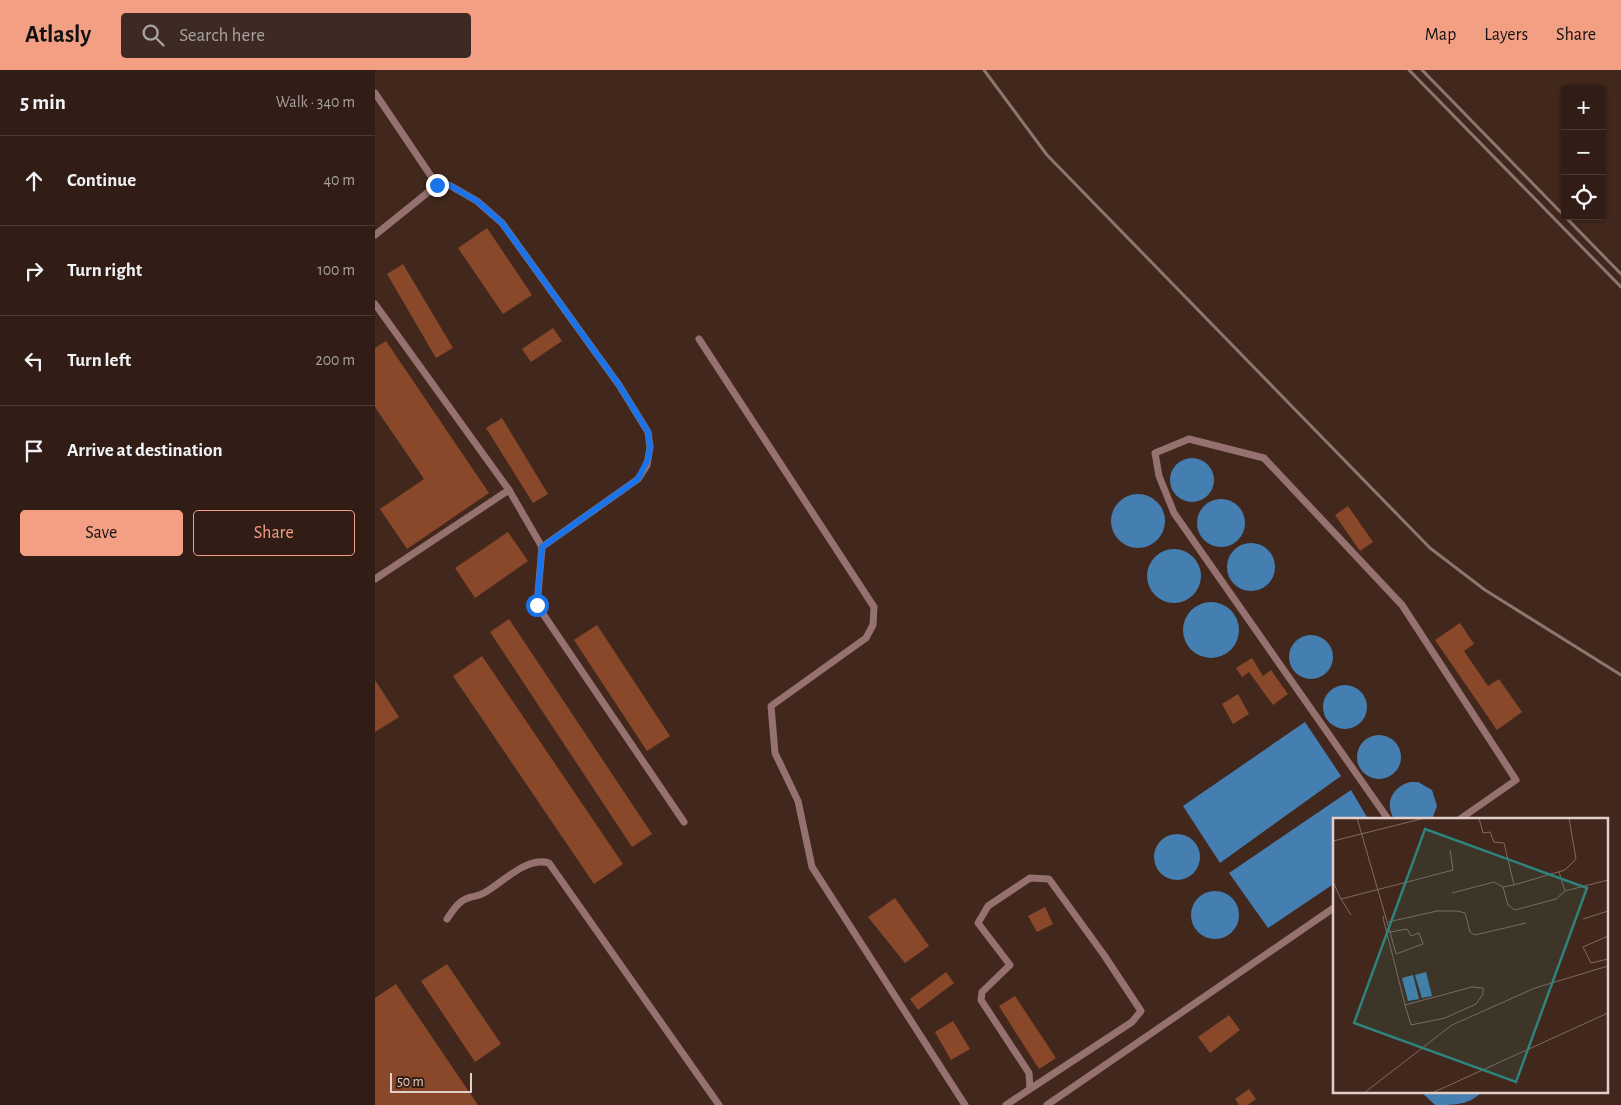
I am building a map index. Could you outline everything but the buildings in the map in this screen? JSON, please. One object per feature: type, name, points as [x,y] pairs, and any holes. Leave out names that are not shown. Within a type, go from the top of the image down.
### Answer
[{"type":"lane","points":[[375,93],[437,185]]},
{"type":"lane","points":[[375,236],[437,185],[449,185],[477,201],[502,223],[619,385],[648,432],[650,447],[648,459],[638,479],[542,547]]},
{"type":"lane","points":[[375,304],[509,490],[542,547],[537,605],[684,822]]},
{"type":"lane","points":[[699,339],[874,607],[873,625],[865,638],[771,706],[775,752],[798,801],[812,867],[965,1105]]},
{"type":"lane","points":[[1387,818],[1175,513],[1159,476],[1155,453],[1189,439],[1264,458],[1402,605],[1515,780],[1461,818]]},
{"type":"lane","points":[[375,579],[509,490]]},
{"type":"lane","points":[[447,919],[460,902],[470,896],[482,894],[526,866],[541,860],[549,862],[719,1105]]},
{"type":"lane","points":[[1006,1105],[1132,1022],[1141,1011],[1104,955],[1049,879],[1031,878],[988,906],[978,923],[1010,966],[982,992],[981,1000],[1029,1073],[1030,1088]]},
{"type":"lane","points":[[1047,1105],[1333,908]]},
{"type":"water","points":[[1196,458],[1208,464],[1213,471],[1213,489],[1208,496],[1201,501],[1188,502],[1180,499],[1173,492],[1170,476],[1173,468],[1180,461]]},
{"type":"water","points":[[1133,494],[1143,494],[1153,498],[1161,506],[1165,521],[1161,536],[1153,544],[1143,548],[1133,548],[1123,544],[1115,536],[1111,526],[1111,516],[1115,506],[1123,498]]},
{"type":"water","points":[[1216,499],[1226,499],[1235,503],[1241,509],[1244,514],[1244,532],[1235,543],[1226,547],[1216,547],[1207,543],[1201,537],[1197,528],[1197,518],[1201,509],[1207,503]]},
{"type":"water","points":[[1251,543],[1260,545],[1268,550],[1273,558],[1275,567],[1273,576],[1268,584],[1260,589],[1251,591],[1242,589],[1234,584],[1229,576],[1227,567],[1229,558],[1234,550],[1242,545]]},
{"type":"water","points":[[1169,549],[1179,549],[1189,553],[1197,561],[1201,576],[1197,591],[1189,599],[1179,603],[1169,603],[1159,599],[1151,591],[1147,581],[1147,571],[1151,561],[1159,553]]},
{"type":"water","points":[[1211,602],[1222,604],[1231,610],[1237,619],[1239,630],[1237,641],[1231,650],[1222,656],[1211,658],[1200,656],[1191,650],[1185,641],[1183,630],[1185,619],[1191,610],[1200,604]]},
{"type":"water","points":[[1307,635],[1315,635],[1327,641],[1333,657],[1327,673],[1315,679],[1307,679],[1295,673],[1289,661],[1289,653],[1295,641]]},
{"type":"water","points":[[1349,685],[1361,691],[1366,698],[1366,716],[1361,723],[1354,728],[1341,729],[1333,726],[1326,719],[1323,703],[1326,695],[1333,688]]},
{"type":"water","points":[[1305,722],[1341,776],[1220,863],[1183,806]]},
{"type":"water","points":[[1383,735],[1395,741],[1400,748],[1400,766],[1395,773],[1388,778],[1375,779],[1367,776],[1360,769],[1357,753],[1360,745],[1367,738]]},
{"type":"water","points":[[1418,782],[1432,790],[1437,806],[1432,818],[1394,818],[1390,801],[1395,791],[1404,784]]},
{"type":"water","points":[[1351,790],[1367,818],[1333,818],[1333,884],[1268,928],[1229,873]]},
{"type":"water","points":[[1177,834],[1190,838],[1196,844],[1200,857],[1196,870],[1190,876],[1177,880],[1164,876],[1158,870],[1154,857],[1158,844],[1164,838]]},
{"type":"water","points":[[1215,891],[1224,893],[1232,898],[1237,906],[1239,915],[1237,924],[1232,932],[1224,937],[1215,939],[1206,937],[1198,932],[1193,924],[1191,915],[1193,906],[1198,898],[1206,893]]},
{"type":"water","points":[[1421,1092],[1482,1092],[1467,1102],[1435,1105]]},
{"type":"railway","points":[[984,70],[1047,155],[1430,548],[1485,590],[1621,675]]},
{"type":"railway","points":[[1409,70],[1621,287]]},
{"type":"railway","points":[[1422,70],[1621,274]]},
{"type":"route","points":[[437,185],[449,185],[477,201],[502,223],[619,385],[648,432],[650,447],[647,465],[638,479],[542,547],[537,605]]}]
